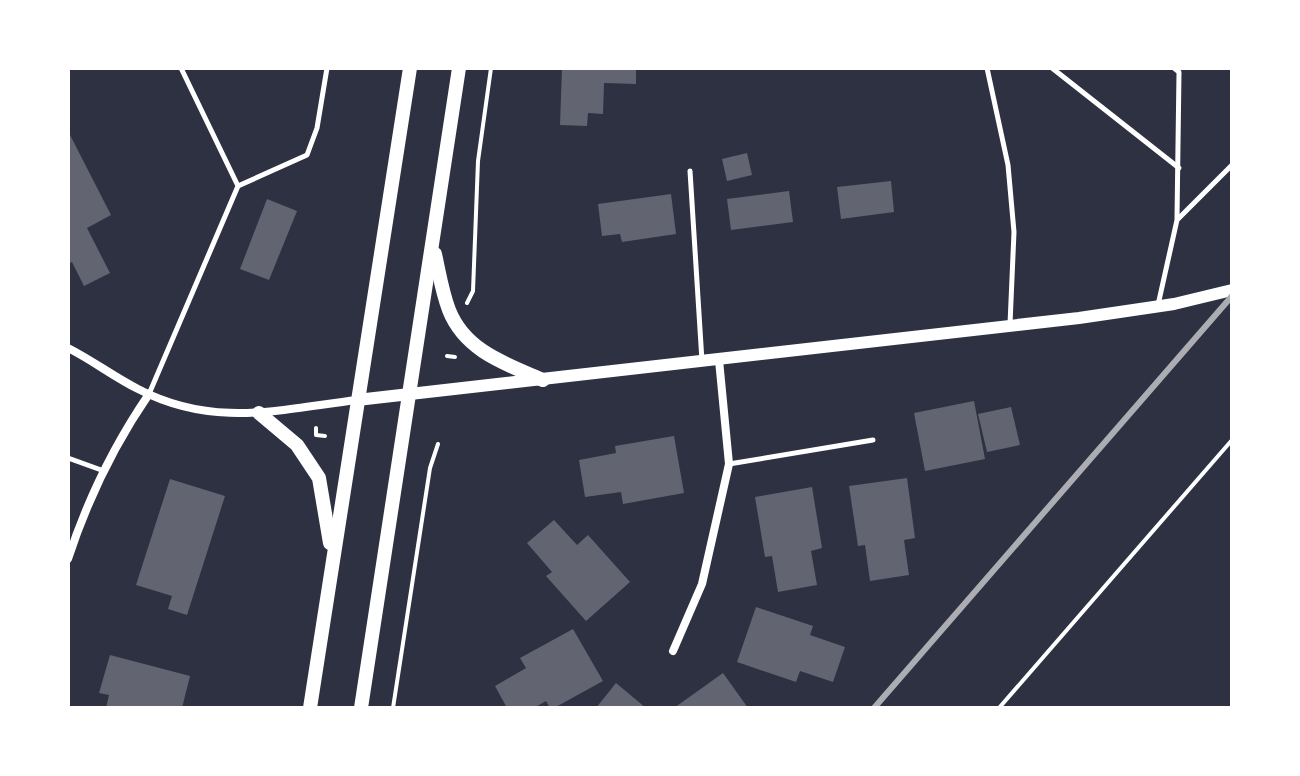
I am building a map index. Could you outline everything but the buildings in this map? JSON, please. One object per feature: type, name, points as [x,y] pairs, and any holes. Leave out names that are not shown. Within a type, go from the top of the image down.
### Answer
[{"type":"main road","points":[[310,708],[410,68]]},
{"type":"main road","points":[[361,708],[459,68]]},
{"type":"main road","points":[[433,247],[448,309],[468,340],[495,359],[543,380]]},
{"type":"main road","points":[[259,413],[297,445],[319,478],[332,557]]},
{"type":"street","points":[[68,348],[149,394],[179,406],[218,415],[259,413],[1010,326],[1158,306],[1232,290]]},
{"type":"street","points":[[673,651],[702,584],[729,464],[719,360]]},
{"type":"street","points":[[68,559],[92,495],[130,422],[149,394]]},
{"type":"lane","points":[[181,68],[238,186]]},
{"type":"lane","points":[[149,394],[238,186],[307,155],[317,128],[327,68]]},
{"type":"lane","points":[[987,68],[1008,165],[1014,232],[1010,326]]},
{"type":"lane","points":[[1052,68],[1179,168]]},
{"type":"lane","points":[[1158,306],[1177,219],[1179,72],[1174,68]]},
{"type":"lane","points":[[1177,219],[1232,165]]},
{"type":"lane","points":[[690,171],[702,362]]},
{"type":"lane","points":[[729,464],[873,440]]},
{"type":"lane","points":[[68,458],[104,472]]},
{"type":"path","points":[[466,305],[473,291],[478,161],[491,68]]},
{"type":"path","points":[[447,356],[455,357]]},
{"type":"path","points":[[316,428],[316,435],[325,436]]},
{"type":"path","points":[[999,708],[1232,440]]},
{"type":"path","points":[[393,708],[430,468],[438,444]]},
{"type":"railway","points":[[874,708],[1232,296]]}]
